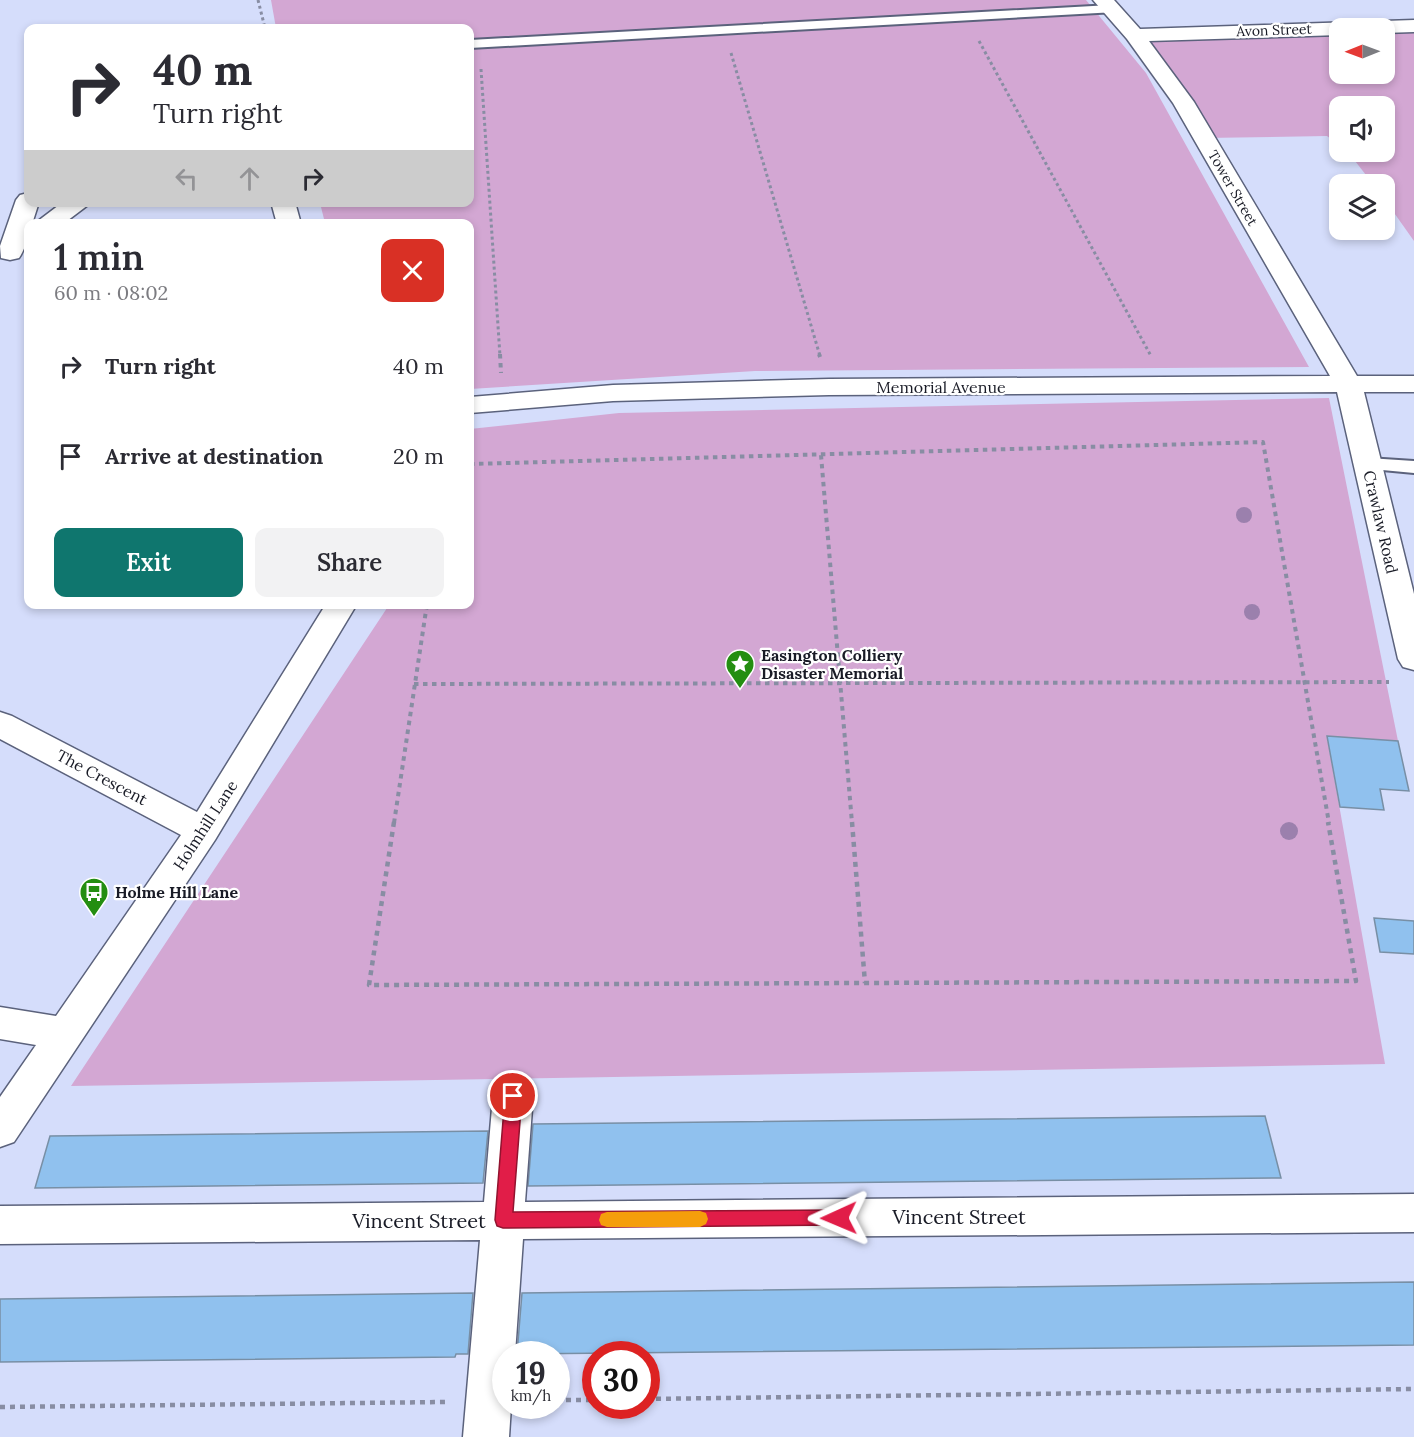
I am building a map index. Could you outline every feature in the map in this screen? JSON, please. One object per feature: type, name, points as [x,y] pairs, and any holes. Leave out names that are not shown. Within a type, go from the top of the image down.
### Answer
[{"type":"street","name":"Tower Street","points":[[1107,4],[1134,35],[1183,102],[1349,385]]},
{"type":"street","name":"Avon Street","points":[[1134,35],[1414,26]]},
{"type":"street","points":[[13,252],[26,207]]},
{"type":"street","points":[[53,219],[72,207]]},
{"type":"street","name":"Memorial Avenue","points":[[474,405],[614,393],[829,387],[1414,384]]},
{"type":"street","name":"Crawlaw Road","points":[[1349,385],[1414,660]]},
{"type":"street","name":"Holmhill Lane","points":[[0,1130],[203,831],[339,609]]},
{"type":"street","name":"The Crescent","points":[[0,724],[203,831]]},
{"type":"street","points":[[0,1023],[64,1033]]},
{"type":"street","points":[[487,1419],[513,1096]]},
{"type":"street","name":"Vincent Street","points":[[0,1225],[1414,1213]]},
{"type":"lane","points":[[474,44],[966,16],[1107,4]]},
{"type":"lane","points":[[1368,464],[1414,467]]},
{"type":"path","points":[[258,0],[264,24]]},
{"type":"path","points":[[966,16],[1167,386]]},
{"type":"path","points":[[724,29],[829,387]]},
{"type":"path","points":[[474,44],[503,401]]},
{"type":"path","points":[[426,609],[369,985],[1356,981],[1263,442],[474,464]]},
{"type":"path","points":[[821,455],[865,983]]},
{"type":"path","points":[[414,684],[1396,682]]},
{"type":"path","points":[[660,1399],[1414,1389]]},
{"type":"path","points":[[0,1407],[487,1419]]},
{"type":"shaded area","points":[[271,0],[1086,0],[1146,73],[1309,367],[755,371],[474,389],[474,219],[324,219],[321,207],[474,207],[474,24],[275,24]]},
{"type":"shaded area","points":[[1414,26],[1414,241],[1395,214],[1395,174],[1365,174],[1356,162],[1395,162],[1395,96],[1329,96],[1329,138],[1204,138],[1134,35],[1329,28],[1329,84],[1395,84],[1395,27]]},
{"type":"shaded area","points":[[1329,398],[1398,741],[1327,737],[1385,1064],[71,1086],[386,609],[474,609],[474,429],[619,413]]},
{"type":"building","points":[[1327,736],[1398,741],[1409,791],[1380,789],[1384,810],[1340,807]]},
{"type":"building","points":[[1374,918],[1414,921],[1414,954],[1380,952]]},
{"type":"building","points":[[1265,1116],[1281,1178],[528,1186],[533,1124]]},
{"type":"building","points":[[488,1131],[483,1183],[35,1188],[50,1136]]},
{"type":"building","points":[[1414,1282],[1414,1345],[660,1353],[660,1341],[582,1341],[582,1353],[570,1353],[570,1341],[518,1341],[522,1293]]},
{"type":"building","points":[[473,1293],[468,1354],[456,1354],[455,1357],[0,1362],[0,1299]]},
{"type":"slow traffic","points":[[607,1220],[700,1219]]},
{"type":"place","name":"Easington Colliery Disaster Memorial","points":[[740,690]]},
{"type":"place","name":"Holme Hill Lane","points":[[94,918]]},
{"type":"route","points":[[513,1096],[503,1220],[839,1218]]}]
